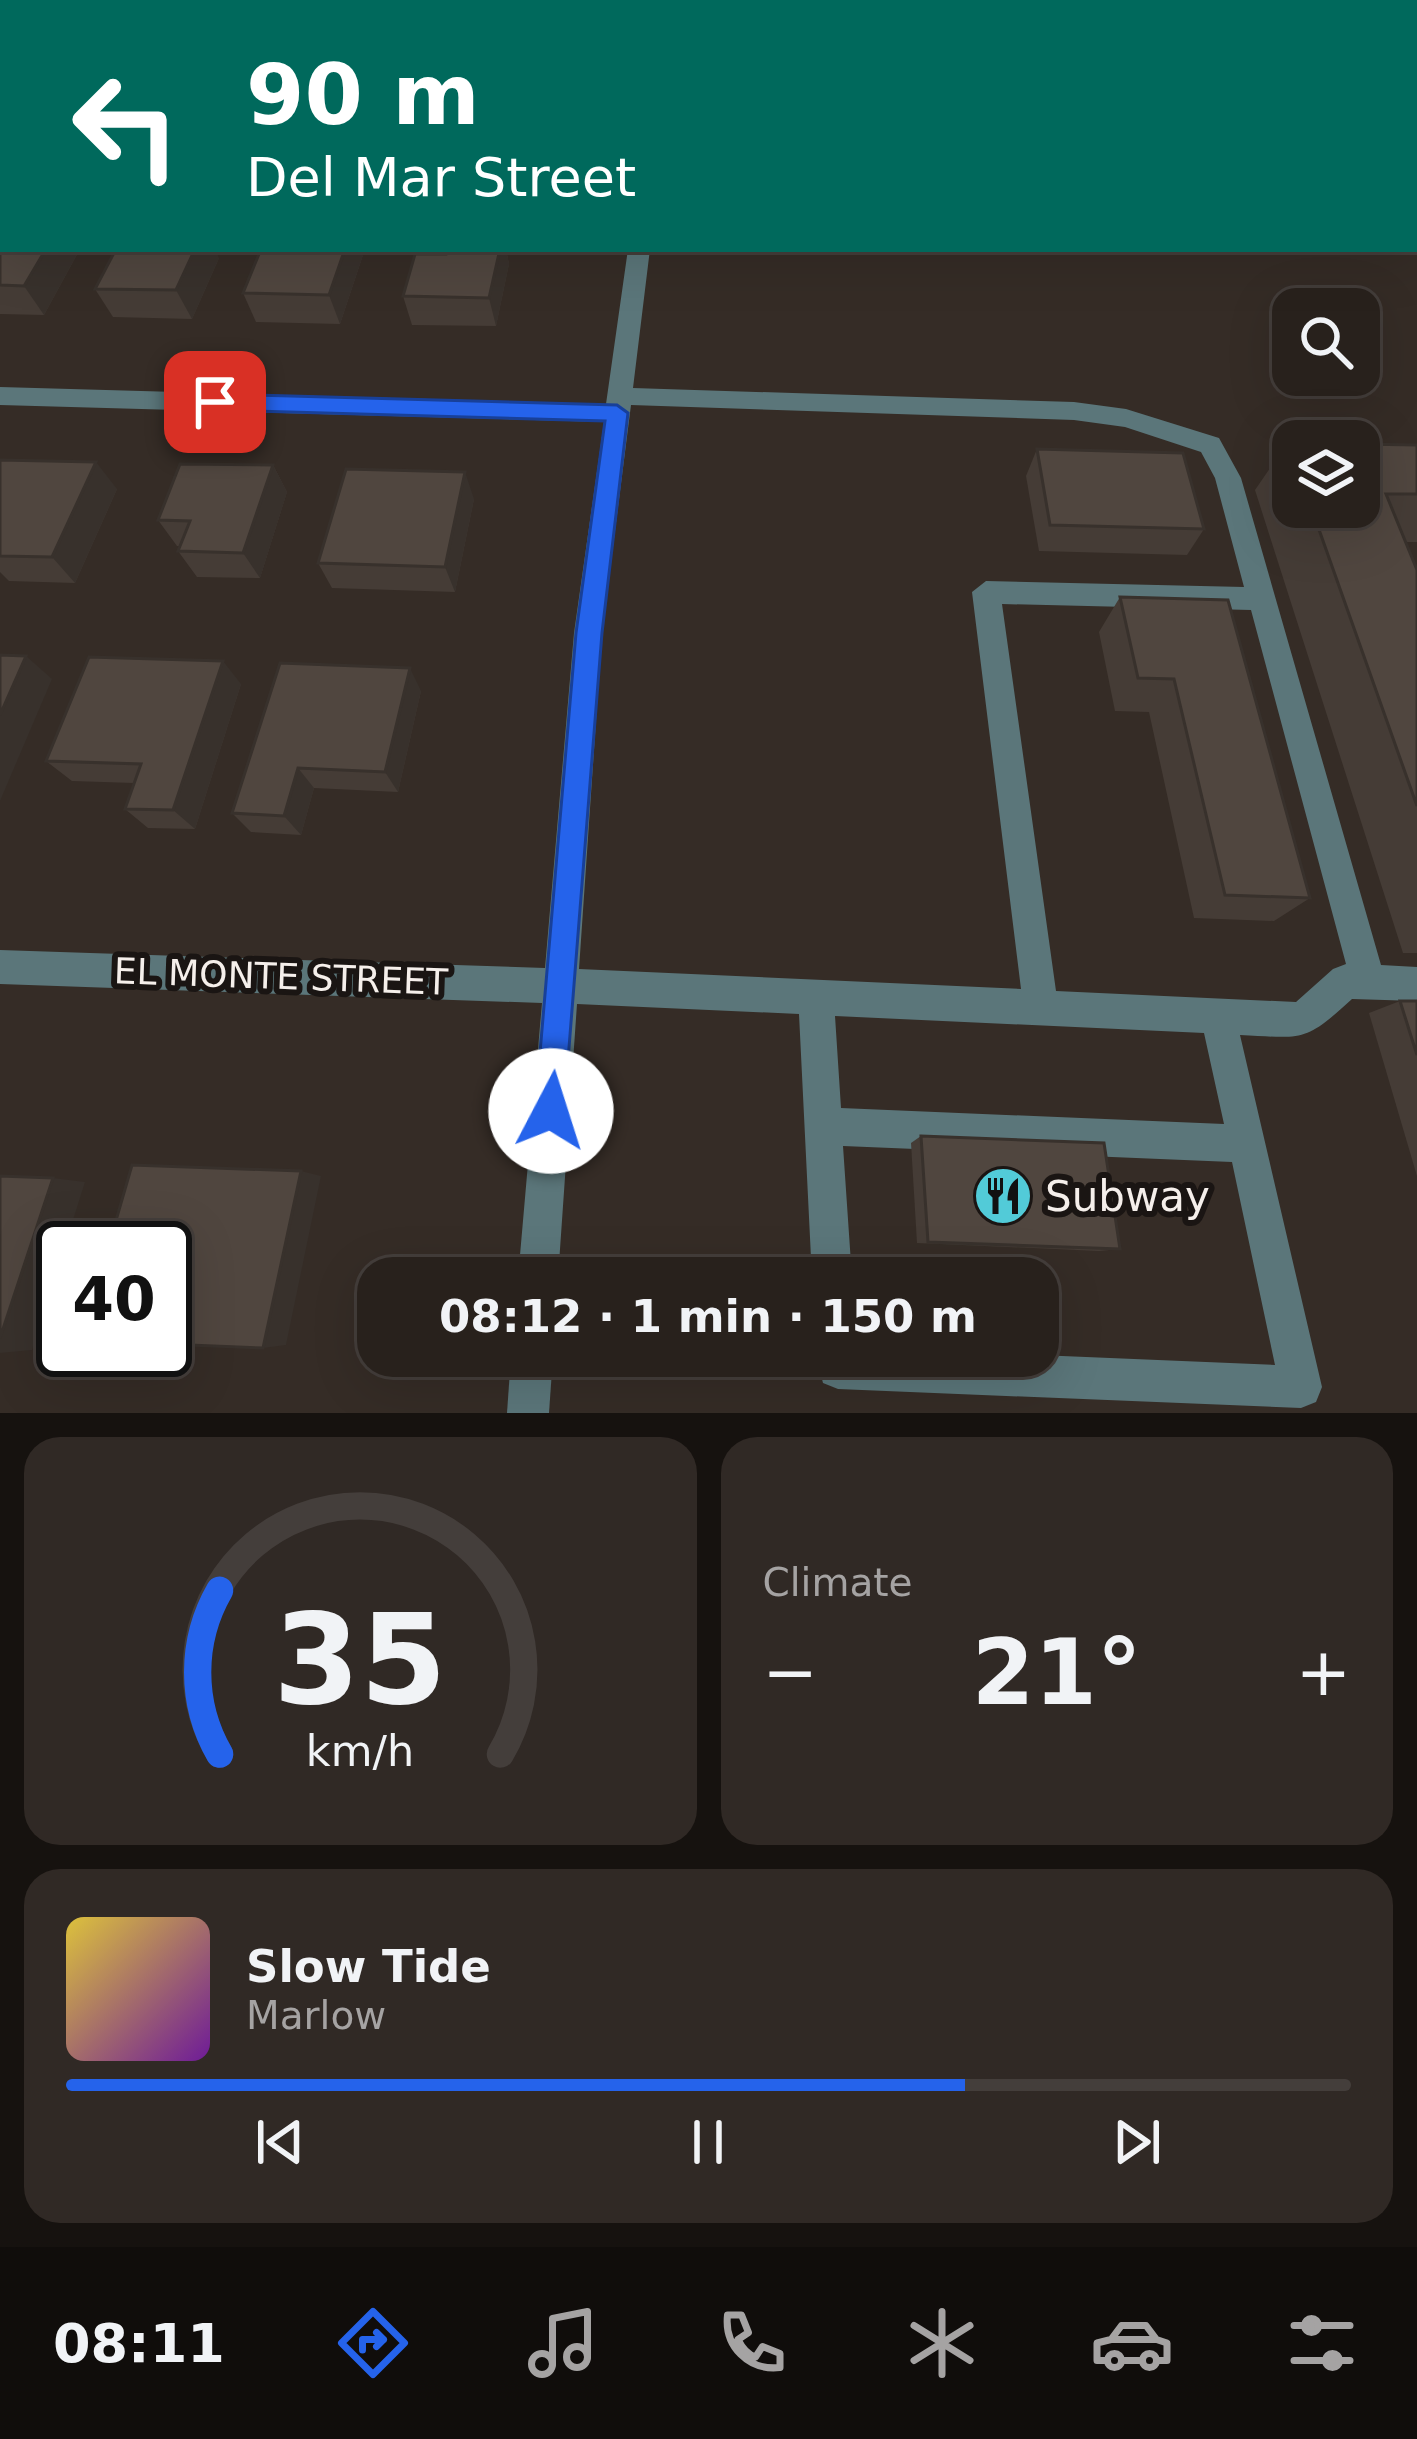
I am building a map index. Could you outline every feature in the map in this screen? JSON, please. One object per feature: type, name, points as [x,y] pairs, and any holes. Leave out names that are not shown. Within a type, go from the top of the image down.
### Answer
[{"type":"street","points":[[540,1257],[589,633],[639,252]]},
{"type":"street","points":[[0,396],[1074,411],[1174,430],[1210,446],[1228,478],[1368,982],[1417,984]]},
{"type":"street","points":[[1041,1010],[986,592],[1262,599]]},
{"type":"street","name":"EL MONTE STREET","points":[[0,967],[561,986],[1303,1020],[1345,980],[1368,982]]},
{"type":"street","points":[[816,1000],[831,1257]]},
{"type":"street","points":[[1057,1377],[1301,1387],[1218,1016]]},
{"type":"street","points":[[823,1126],[1248,1144]]},
{"type":"street","points":[[528,1413],[531,1377]]},
{"type":"building","points":[[0,252],[44,252],[24,286],[0,285]]},
{"type":"building","points":[[114,252],[194,252],[176,290],[95,289]]},
{"type":"building","points":[[260,252],[344,252],[329,295],[243,293]]},
{"type":"building","points":[[499,252],[489,298],[403,296],[415,254]]},
{"type":"building","points":[[1380,444],[1417,445],[1417,494],[1386,494],[1417,570],[1417,806],[1318,528],[1380,528]]},
{"type":"building","points":[[1037,449],[1183,453],[1204,529],[1050,525]]},
{"type":"building","points":[[0,460],[96,462],[52,557],[0,556]]},
{"type":"building","points":[[180,464],[273,465],[243,553],[178,551],[190,521],[158,520]]},
{"type":"building","points":[[346,469],[465,472],[445,567],[318,563]]},
{"type":"building","points":[[1120,597],[1228,600],[1310,898],[1225,895],[1174,679],[1138,678]]},
{"type":"building","points":[[0,655],[26,656],[0,715]]},
{"type":"building","points":[[89,657],[223,661],[173,810],[125,809],[141,764],[46,761]]},
{"type":"building","points":[[280,663],[410,668],[385,772],[298,768],[284,816],[232,813]]},
{"type":"building","points":[[1400,1001],[1417,1001],[1417,1055]]},
{"type":"building","name":"Subway","points":[[921,1136],[1104,1143],[1120,1249],[928,1242]]},
{"type":"building","points":[[132,1165],[301,1171],[263,1348],[192,1345],[192,1221],[116,1221]]},
{"type":"building","points":[[0,1176],[53,1178],[36,1221],[0,1338]]},
{"type":"place","name":"Subway","points":[[1003,1196]]},
{"type":"route","points":[[215,402],[617,413],[589,633],[551,1111]]}]
